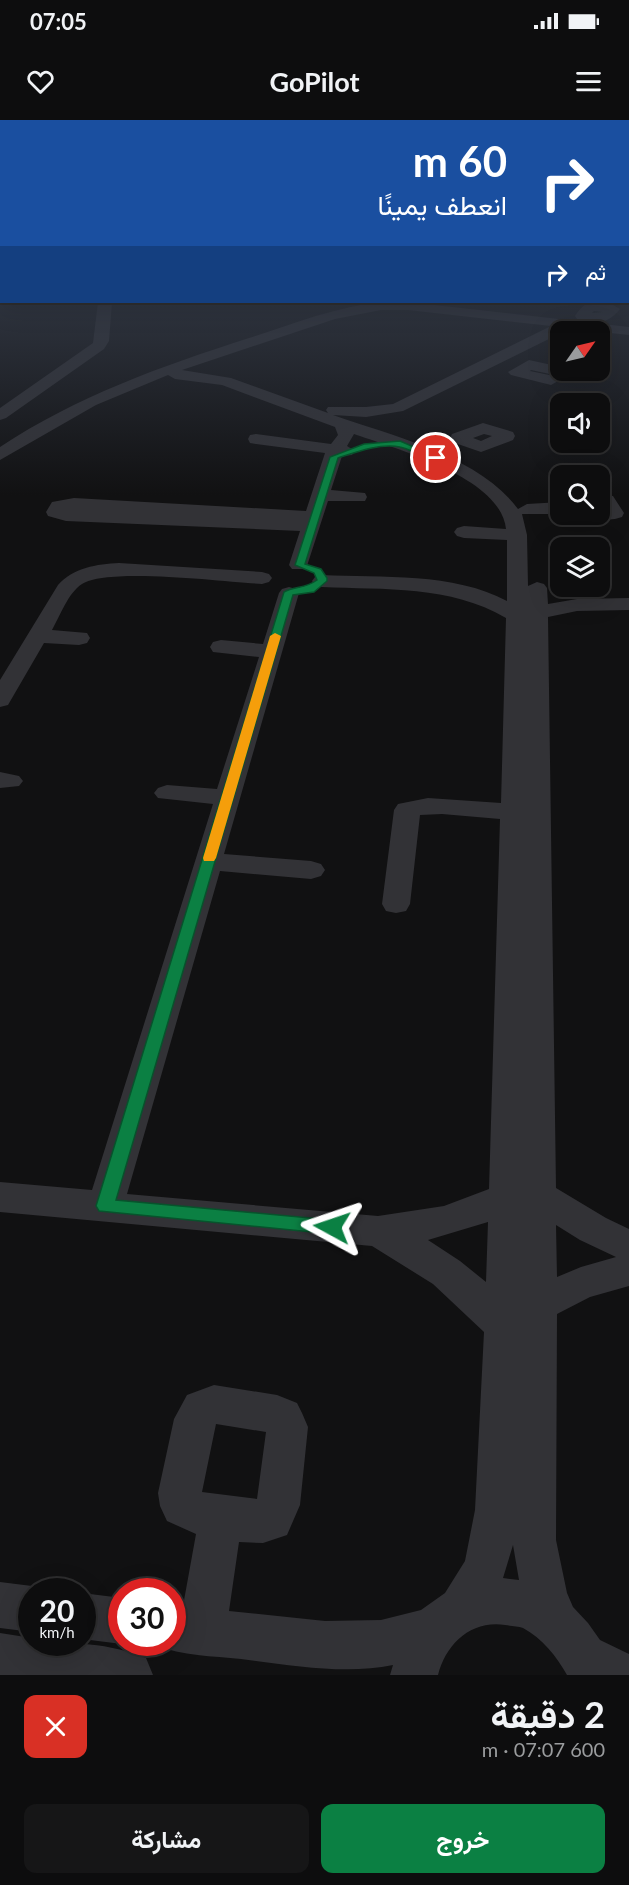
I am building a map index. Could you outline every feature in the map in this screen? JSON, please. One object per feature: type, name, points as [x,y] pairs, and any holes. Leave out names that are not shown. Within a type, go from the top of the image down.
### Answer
[{"type":"street","points":[[0,415],[94,350]]},
{"type":"street","points":[[0,455],[67,413],[138,380],[230,350]]},
{"type":"street","points":[[0,470],[41,442],[102,406],[175,374],[202,376],[228,372],[279,350]]},
{"type":"street","points":[[228,372],[338,438],[364,447],[395,428],[494,355],[507,350]]},
{"type":"street","points":[[494,355],[523,368]]},
{"type":"street","points":[[395,428],[492,489],[507,505],[514,517],[536,535],[527,576],[522,1196],[504,1326],[517,1501],[534,1540],[544,1593],[588,1658]]},
{"type":"street","points":[[256,439],[338,438],[395,428],[458,448],[514,494],[522,522]]},
{"type":"street","points":[[299,565],[338,438]]},
{"type":"street","points":[[322,495],[358,497]]},
{"type":"street","points":[[74,504],[313,522],[66,516],[55,512],[59,506],[74,504]]},
{"type":"street","points":[[464,532],[522,522],[550,510]]},
{"type":"street","points":[[0,700],[68,585],[90,573],[119,569],[262,578],[272,568],[299,565],[317,571],[322,581]]},
{"type":"street","points":[[262,578],[269,588],[289,592],[310,590],[322,581],[457,589],[527,576],[566,592],[607,603]]},
{"type":"street","points":[[457,589],[527,614],[570,606],[629,604]]},
{"type":"street","points":[[105,1206],[289,592]]},
{"type":"street","points":[[36,636],[79,638]]},
{"type":"street","points":[[414,1675],[422,1648],[477,1586],[517,1501],[538,1305],[522,1196],[513,812],[526,644]]},
{"type":"street","points":[[221,647],[271,651]]},
{"type":"street","points":[[167,793],[228,797]]},
{"type":"street","points":[[396,904],[407,810],[420,805],[513,812]]},
{"type":"street","points":[[208,861],[311,870]]},
{"type":"street","points":[[0,1197],[378,1231],[413,1229],[447,1222],[522,1196],[629,1246]]},
{"type":"street","points":[[378,1231],[433,1261],[459,1280],[504,1326]]},
{"type":"street","points":[[538,1305],[581,1283],[629,1270]]},
{"type":"street","points":[[222,1516],[187,1630],[325,1645],[381,1644],[500,1601],[519,1604],[538,1612],[588,1658]]},
{"type":"street","points":[[0,1605],[18,1607]]},
{"type":"street","points":[[0,1657],[129,1675]]},
{"type":"slow traffic","points":[[209,858],[275,636]]},
{"type":"route","points":[[332,1227],[105,1206],[289,592],[304,592],[316,587],[322,581],[321,574],[313,568],[299,565],[334,457],[346,451],[364,447],[400,444],[436,458]]}]
